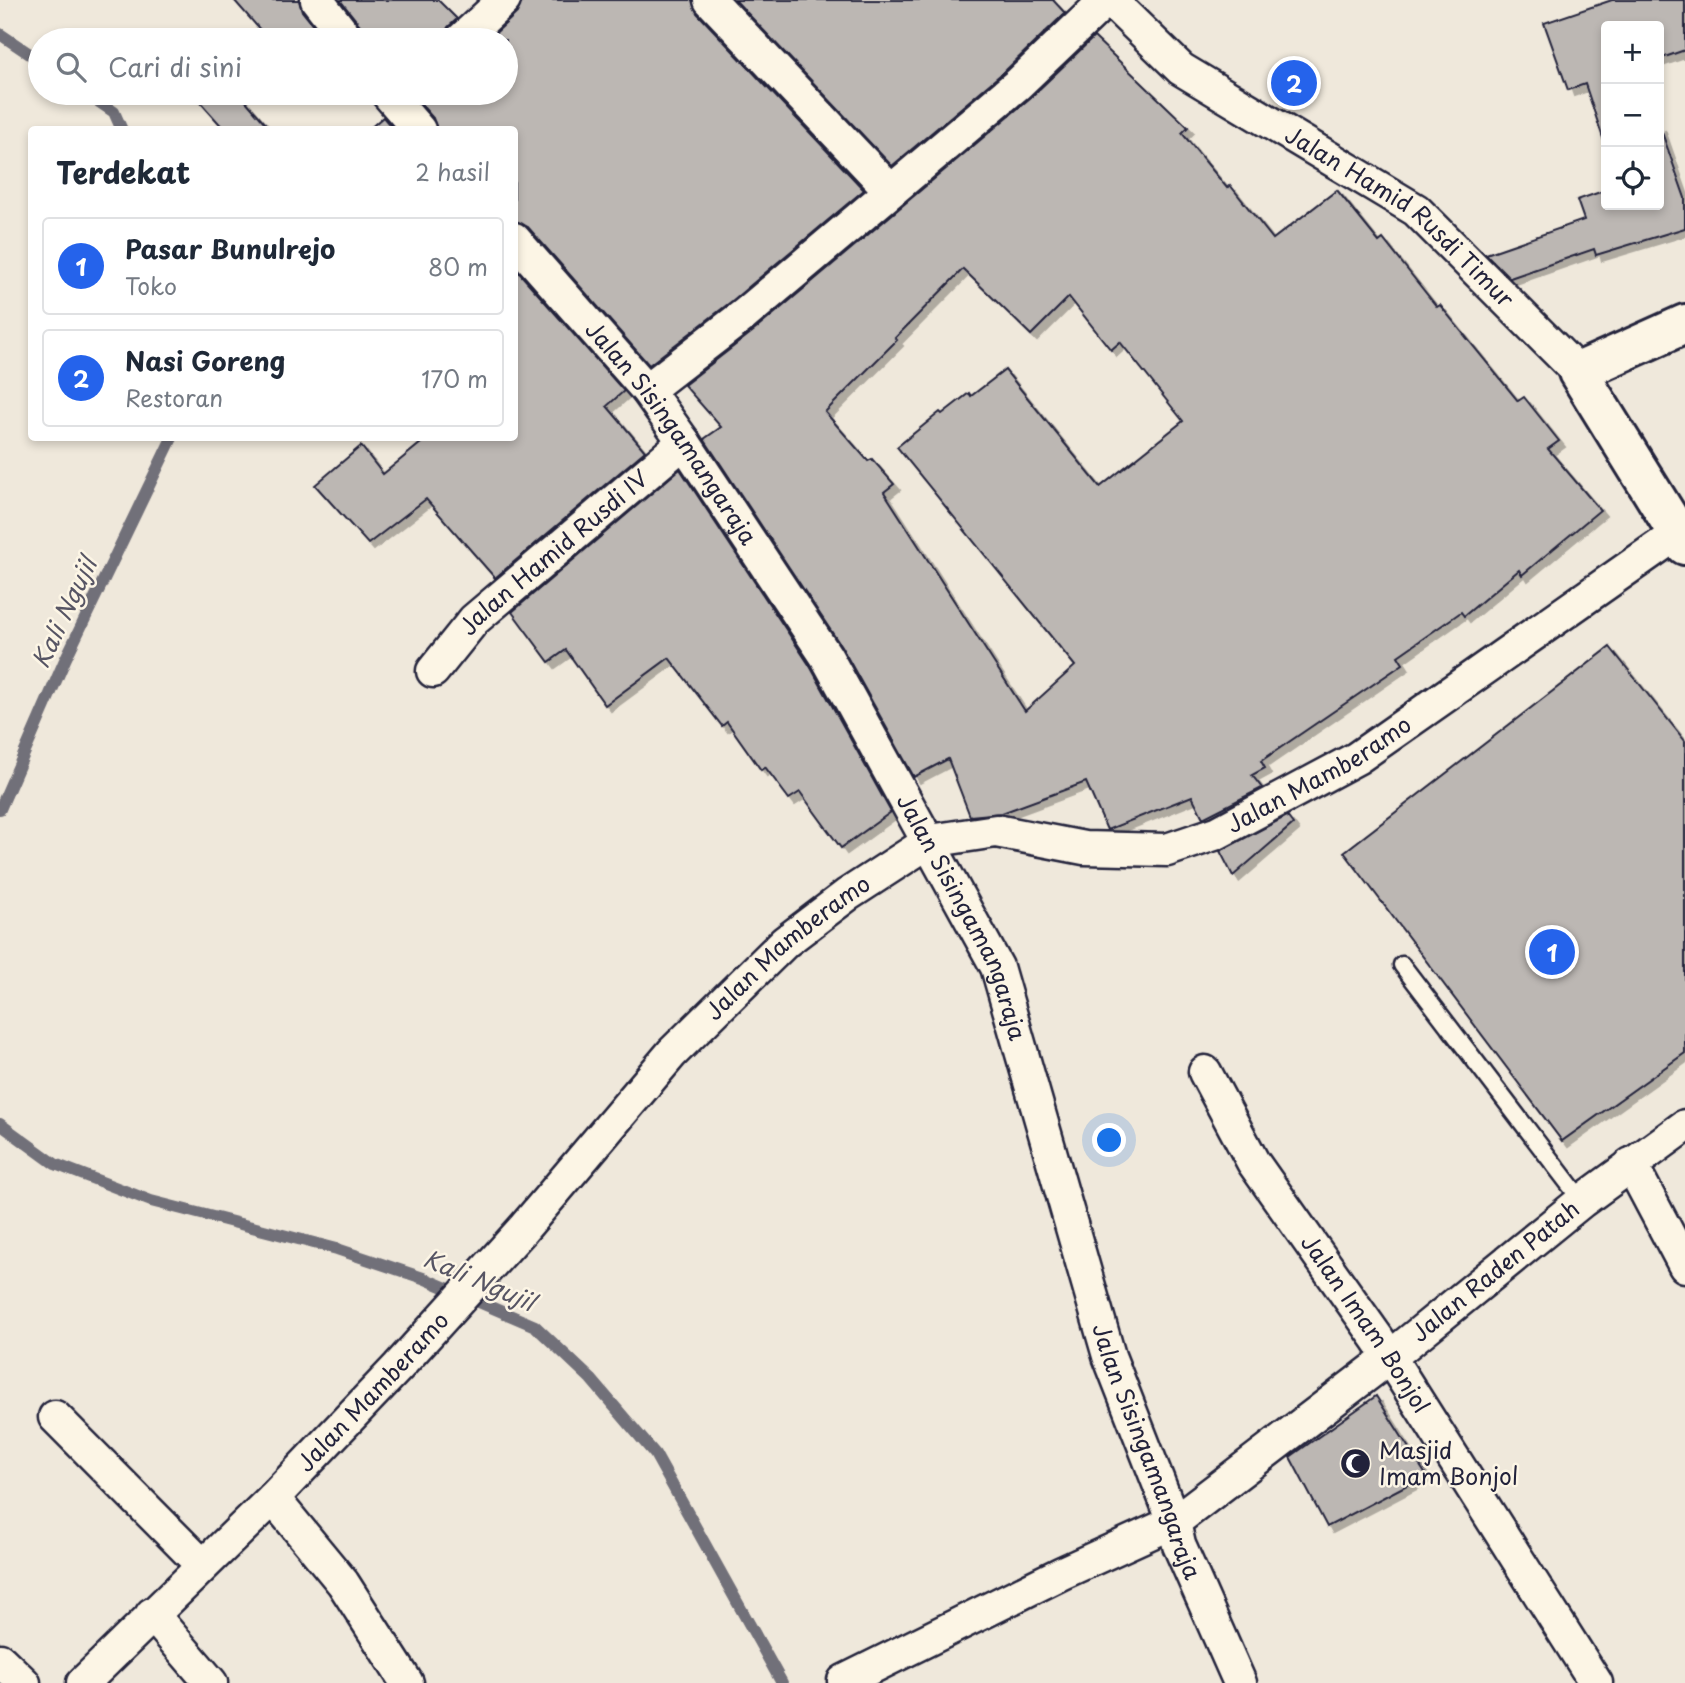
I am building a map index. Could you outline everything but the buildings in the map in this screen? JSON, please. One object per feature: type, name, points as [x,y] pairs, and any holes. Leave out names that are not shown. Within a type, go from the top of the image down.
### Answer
[{"type":"street","points":[[317,0],[339,28]]},
{"type":"street","points":[[473,28],[503,0]]},
{"type":"street","points":[[710,0],[890,190]]},
{"type":"street","points":[[647,390],[744,315],[1018,84],[1108,0]]},
{"type":"street","name":"Jalan Hamid Rusdi Timur","points":[[1108,0],[1181,69],[1416,209],[1578,372]]},
{"type":"street","points":[[401,105],[416,126]]},
{"type":"street","name":"Jalan Sisingamangaraja","points":[[518,244],[647,390],[684,442],[825,656],[930,841],[996,967],[1109,1356],[1174,1522],[1179,1545],[1208,1616],[1240,1683]]},
{"type":"street","points":[[1681,539],[1578,372],[1685,324]]},
{"type":"street","name":"Jalan Hamid Rusdi IV","points":[[432,671],[474,620],[684,442]]},
{"type":"street","name":"Jalan Mamberamo","points":[[83,1683],[272,1498],[398,1367],[523,1229],[672,1054],[785,942],[847,895],[930,841],[996,831],[1083,848],[1167,850],[1217,833],[1357,758],[1681,539]]},
{"type":"street","name":"Jalan Imam Bonjol","points":[[1205,1072],[1253,1162],[1389,1358],[1596,1683]]},
{"type":"street","name":"Jalan Raden Patah","points":[[844,1681],[1062,1573],[1174,1522],[1389,1358],[1582,1201],[1685,1126]]},
{"type":"street","points":[[1630,1164],[1685,1266]]},
{"type":"street","points":[[55,1417],[202,1565]]},
{"type":"street","points":[[272,1498],[343,1583],[407,1683]]},
{"type":"street","points":[[152,1614],[211,1683]]},
{"type":"street","points":[[0,1660],[24,1683]]},
{"type":"lane","points":[[1402,965],[1582,1201]]},
{"type":"waterway","name":"Kali Ngujil","points":[[0,34],[28,53]]},
{"type":"waterway","name":"Kali Ngujil","points":[[104,105],[114,112],[120,126]]},
{"type":"waterway","name":"Kali Ngujil","points":[[0,809],[65,660],[171,441]]},
{"type":"waterway","name":"Kali Ngujil","points":[[0,1124],[55,1164],[151,1201],[337,1249],[423,1278],[535,1326],[591,1379],[655,1454],[782,1683]]},
{"type":"place","name":"Nasi Goreng","points":[[1294,83]]},
{"type":"place","name":"Pasar Bunulrejo","points":[[1552,952]]},
{"type":"place","name":"Masjid Imam Bonjol","points":[[1356,1464]]}]
